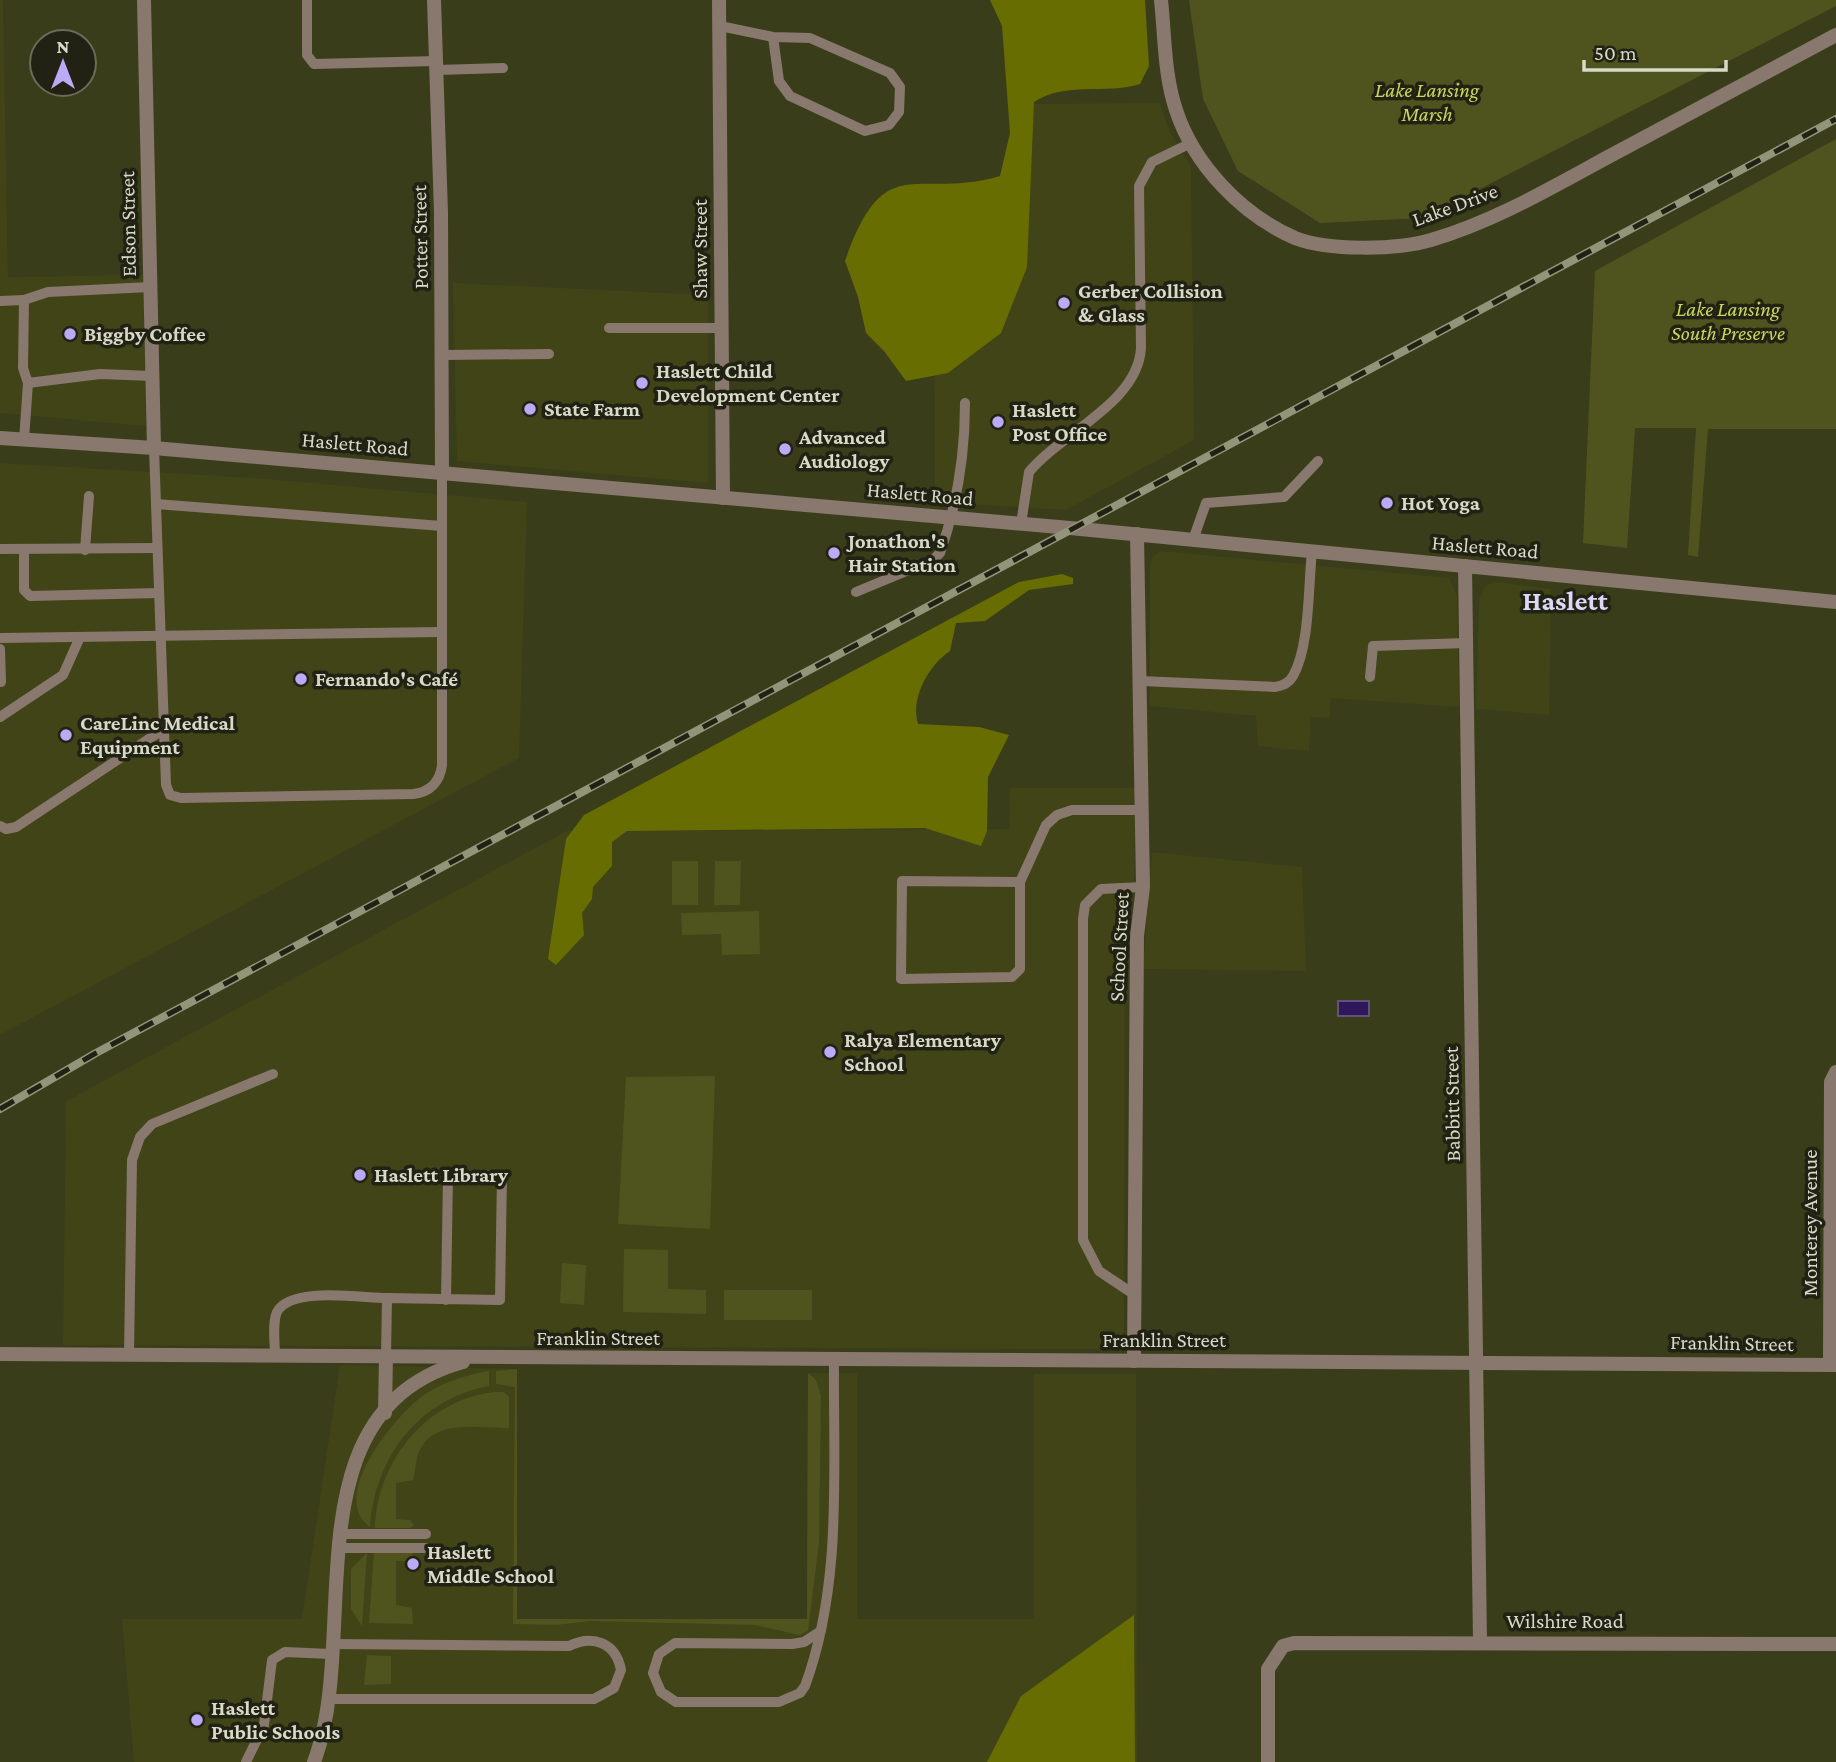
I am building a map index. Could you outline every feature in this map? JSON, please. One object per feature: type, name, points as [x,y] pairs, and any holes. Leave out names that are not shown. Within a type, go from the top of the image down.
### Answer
[{"type":"street","name":"Edson Street","points":[[144,0],[154,448]]},
{"type":"street","name":"Potter Street","points":[[433,0],[437,65],[443,355],[442,473]]},
{"type":"street","name":"Shaw Street","points":[[719,0],[723,498]]},
{"type":"street","name":"Lake Drive","points":[[1161,0],[1168,82],[1191,143],[1216,179],[1238,201],[1296,238],[1330,245],[1366,247],[1429,241],[1542,192],[1836,35]]},
{"type":"street","name":"Haslett Road","points":[[0,438],[154,448],[950,517],[1836,602]]},
{"type":"street","name":"School Street","points":[[1134,1361],[1137,936],[1143,887],[1137,534]]},
{"type":"street","name":"Babbitt Street","points":[[1465,566],[1480,1642]]},
{"type":"street","name":"Monterey Avenue","points":[[1833,1365],[1834,1077]]},
{"type":"street","name":"Franklin Street","points":[[0,1354],[1833,1365]]},
{"type":"street","points":[[385,1413],[386,1356]]},
{"type":"street","name":"Franklin Street","points":[[314,1762],[323,1734],[328,1699],[339,1541],[350,1477],[365,1444],[385,1413],[417,1381],[433,1372],[464,1362],[493,1358]]},
{"type":"street","name":"Wilshire Road","points":[[1268,1762],[1268,1669],[1283,1646],[1294,1643],[1836,1644]]},
{"type":"lane","points":[[307,0],[307,55],[314,64],[503,68]]},
{"type":"lane","points":[[720,26],[773,37],[810,38],[890,73],[896,79],[902,96],[895,119],[881,129],[865,131],[790,96],[779,81],[773,37]]},
{"type":"lane","points":[[1021,524],[1029,472],[1126,388],[1138,369],[1141,348],[1139,186],[1152,162],[1191,143]]},
{"type":"lane","points":[[0,300],[24,300],[48,292],[150,287]]},
{"type":"lane","points":[[24,300],[23,368],[28,383],[24,440]]},
{"type":"lane","points":[[609,328],[722,328]]},
{"type":"lane","points":[[443,355],[550,354]]},
{"type":"lane","points":[[28,383],[100,374],[152,376]]},
{"type":"lane","points":[[856,592],[933,560],[941,550],[965,437],[965,403]]},
{"type":"lane","points":[[154,448],[166,785],[175,797],[424,792],[438,781],[442,765],[442,473]]},
{"type":"lane","points":[[1193,540],[1206,503],[1284,497],[1318,461]]},
{"type":"lane","points":[[85,550],[89,496]]},
{"type":"lane","points":[[156,504],[442,526]]},
{"type":"lane","points":[[0,549],[24,551],[158,548]]},
{"type":"lane","points":[[24,551],[24,590],[30,596],[159,593]]},
{"type":"lane","points":[[1141,681],[1275,687],[1287,683],[1294,673],[1300,651],[1312,552]]},
{"type":"lane","points":[[0,638],[442,632]]},
{"type":"lane","points":[[0,717],[63,675],[80,637]]},
{"type":"lane","points":[[1370,677],[1373,646],[1467,643]]},
{"type":"lane","points":[[0,649],[1,682]]},
{"type":"lane","points":[[0,826],[16,827],[164,729]]},
{"type":"lane","points":[[1020,882],[902,881],[901,979],[1006,979],[1017,974],[1020,969],[1020,882],[1046,825],[1057,815],[1072,810],[1143,810]]},
{"type":"lane","points":[[1135,1295],[1099,1271],[1083,1240],[1083,919],[1085,905],[1101,889],[1143,887]]},
{"type":"lane","points":[[129,1355],[132,1160],[136,1144],[152,1125],[273,1074]]},
{"type":"lane","points":[[275,1356],[275,1315],[284,1302],[299,1296],[446,1300],[500,1300],[502,1175],[448,1174],[446,1300]]},
{"type":"lane","points":[[386,1356],[387,1298]]},
{"type":"lane","points":[[821,1631],[804,1642],[792,1644],[675,1643],[659,1654],[653,1673],[661,1692],[676,1702],[790,1699],[805,1686],[821,1631],[833,1535],[834,1361]]},
{"type":"lane","points":[[339,1541],[426,1534]]},
{"type":"lane","points":[[339,1541],[426,1548]]},
{"type":"lane","points":[[246,1762],[264,1725],[272,1660],[285,1652],[569,1646],[579,1642],[598,1641],[612,1650],[621,1670],[614,1688],[594,1699],[328,1699]]},
{"type":"shaded area","points":[[0,0],[3,0],[8,277],[143,275],[146,426],[0,413]]},
{"type":"shaded area","points":[[990,0],[1145,0],[1149,66],[1140,84],[1059,92],[1034,102],[1027,267],[1001,333],[948,373],[906,381],[884,351],[866,333],[858,297],[845,261],[860,226],[874,203],[889,191],[906,185],[971,182],[1000,176],[1010,133],[1002,26]]},
{"type":"shaded area","points":[[1159,103],[1170,132],[1191,167],[1194,440],[1066,510],[935,502],[934,194],[1027,194],[1027,104]]},
{"type":"shaded area","points":[[453,283],[708,295],[708,483],[457,461]]},
{"type":"shaded area","points":[[0,463],[254,478],[527,502],[519,758],[0,1035]]},
{"type":"shaded area","points":[[1161,551],[1449,578],[1457,596],[1459,707],[1331,698],[1329,718],[1311,717],[1309,751],[1258,746],[1256,716],[1150,706],[1150,565],[1153,556]]},
{"type":"shaded area","points":[[1062,574],[1073,578],[1073,584],[1029,590],[985,621],[956,623],[950,651],[929,673],[919,693],[916,714],[918,724],[979,727],[1009,735],[988,777],[987,831],[981,846],[925,828],[627,831],[612,842],[612,866],[593,887],[592,899],[582,913],[584,935],[556,965],[548,959],[566,839],[584,815],[1019,582]]},
{"type":"shaded area","points":[[1499,582],[1551,589],[1549,715],[1476,709],[1479,599],[1486,585]]},
{"type":"shaded area","name":"Ralya Elementary School","points":[[1010,788],[1135,788],[1134,887],[1125,936],[1124,1332],[1111,1349],[63,1345],[66,1101],[567,831],[1009,829]]},
{"type":"shaded area","points":[[1152,852],[1302,867],[1306,971],[1143,969]]},
{"type":"shaded area","points":[[1338,1001],[1369,1001],[1369,1016],[1338,1016]]},
{"type":"shaded area","name":"Haslett Middle School","points":[[340,1365],[517,1369],[517,1619],[807,1619],[808,1373],[857,1373],[857,1619],[1034,1619],[1034,1374],[1136,1374],[1137,1762],[134,1762],[122,1619],[302,1619]]},
{"type":"shaded area","points":[[1134,1615],[1135,1762],[987,1762],[1021,1696]]},
{"type":"green space","name":"Lake Lansing Marsh","points":[[1189,0],[1836,0],[1836,6],[1423,218],[1320,223],[1238,171],[1203,99]]},
{"type":"green space","name":"Lake Lansing South Preserve","points":[[1836,139],[1836,429],[1708,429],[1698,557],[1688,555],[1696,428],[1635,428],[1627,548],[1583,543],[1595,271]]},
{"type":"green space","points":[[672,861],[698,861],[698,905],[672,905]]},
{"type":"green space","points":[[715,861],[741,861],[740,905],[714,905]]},
{"type":"green space","points":[[759,911],[760,954],[722,955],[721,934],[682,935],[681,913]]},
{"type":"green space","points":[[715,1076],[710,1229],[618,1224],[626,1077]]},
{"type":"green space","points":[[624,1249],[668,1250],[668,1289],[706,1290],[706,1314],[623,1312]]},
{"type":"green space","points":[[562,1263],[586,1265],[584,1305],[560,1303]]},
{"type":"green space","points":[[724,1290],[812,1290],[812,1320],[724,1320]]},
{"type":"green space","points":[[517,1369],[517,1619],[807,1619],[808,1373],[816,1380],[821,1396],[819,1542],[808,1631],[799,1635],[755,1625],[591,1621],[556,1625],[513,1624],[515,1387],[496,1384],[496,1371]]},
{"type":"green space","points":[[489,1371],[489,1386],[464,1393],[441,1404],[421,1418],[405,1436],[391,1455],[381,1478],[370,1527],[359,1513],[357,1496],[361,1476],[385,1435],[414,1403],[427,1393],[457,1379]]},
{"type":"green space","points":[[504,1392],[509,1397],[509,1428],[460,1427],[437,1433],[428,1439],[419,1452],[413,1480],[396,1483],[396,1519],[410,1520],[414,1525],[410,1528],[375,1528],[378,1503],[385,1480],[410,1438],[427,1421],[447,1407],[470,1397]]},
{"type":"green space","points":[[374,1551],[413,1553],[411,1561],[396,1561],[396,1605],[412,1608],[413,1624],[369,1623]]},
{"type":"green space","points":[[367,1553],[362,1626],[351,1609],[351,1569]]},
{"type":"green space","points":[[367,1655],[391,1656],[391,1684],[364,1685]]},
{"type":"railway","points":[[0,1109],[96,1053],[1836,119]]},
{"type":"place","name":"Gerber Collision & Glass","points":[[1064,303]]},
{"type":"place","name":"Biggby Coffee","points":[[70,334]]},
{"type":"place","name":"Haslett Child Development Center","points":[[642,383]]},
{"type":"place","name":"State Farm","points":[[530,409]]},
{"type":"place","name":"Haslett Post Office","points":[[998,422]]},
{"type":"place","name":"Advanced Audiology","points":[[785,449]]},
{"type":"place","name":"Hot Yoga","points":[[1387,503]]},
{"type":"place","name":"Jonathon's Hair Station","points":[[834,553]]},
{"type":"place","name":"Fernando's Café","points":[[301,679]]},
{"type":"place","name":"CareLinc Medical Equipment","points":[[66,735]]},
{"type":"place","name":"Ralya Elementary School","points":[[830,1052]]},
{"type":"place","name":"Haslett Library","points":[[360,1175]]},
{"type":"place","name":"Haslett Middle School","points":[[413,1564]]},
{"type":"place","name":"Haslett Public Schools","points":[[197,1720]]},
{"type":"district","name":"Haslett","points":[[1565,600]]}]
